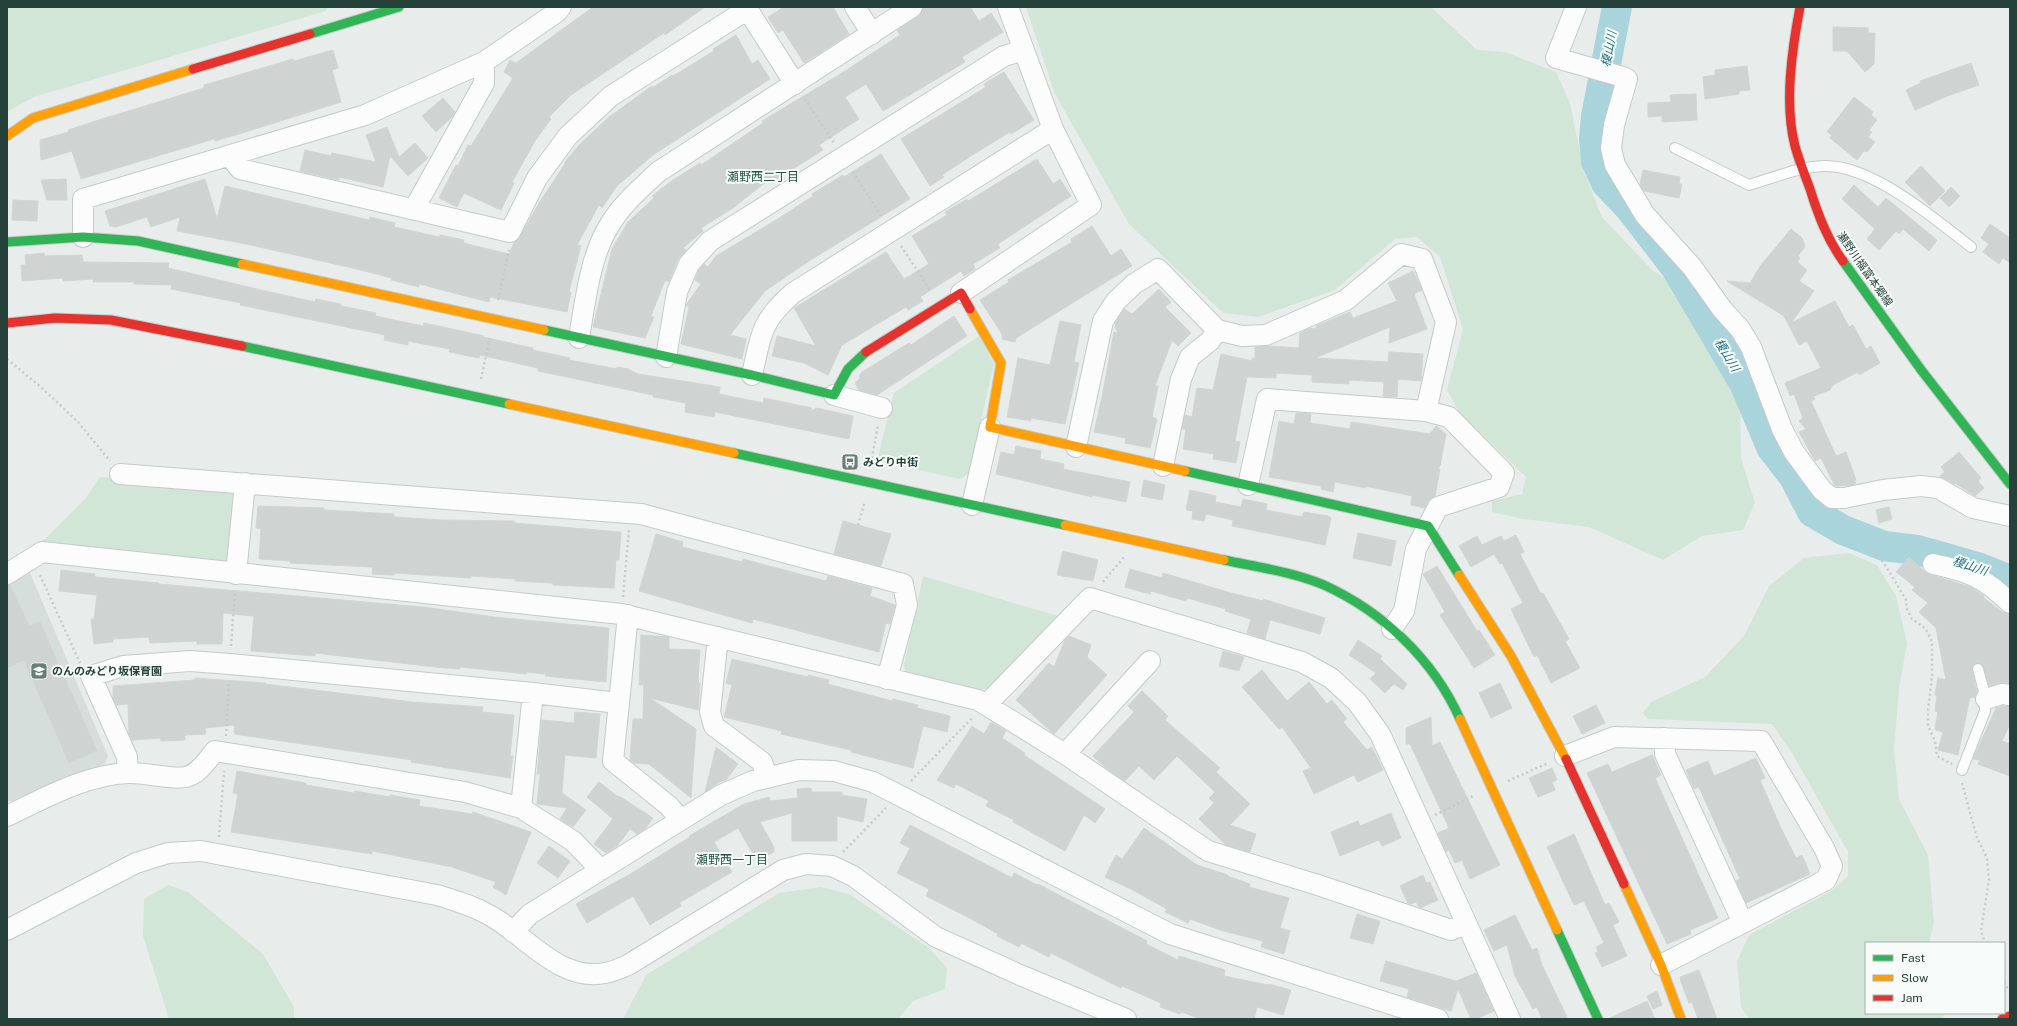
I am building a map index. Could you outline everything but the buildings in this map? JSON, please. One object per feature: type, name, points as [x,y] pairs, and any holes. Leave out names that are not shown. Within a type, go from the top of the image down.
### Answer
[{"type":"street","points":[[7,136],[33,118],[54,111],[399,7]]},
{"type":"street","points":[[84,237],[83,199],[364,115],[484,62],[557,12],[561,7]]},
{"type":"street","points":[[855,7],[872,34]]},
{"type":"street","points":[[579,338],[593,265],[608,226],[633,194],[658,172],[912,7]]},
{"type":"street","points":[[834,395],[848,369],[860,356],[961,293],[1091,205],[1053,129],[1008,7]]},
{"type":"street","points":[[1576,7],[1556,58],[1627,79],[1614,125],[1611,148],[1615,165],[1645,215],[1692,267],[1722,309],[1740,329],[1751,347],[1782,429],[1794,452],[1822,490],[1832,498],[1844,498],[1883,490],[1921,486],[1938,488],[1973,508],[2010,516]]},
{"type":"street","name":"瀬野川福富本郷線","points":[[1800,7],[1796,28],[1790,91],[1795,145],[1816,209],[1831,244],[1922,371],[2010,484]]},
{"type":"street","points":[[230,156],[240,168],[510,232],[538,178],[568,136],[611,96],[747,8],[795,84]]},
{"type":"street","points":[[666,357],[677,292],[689,264],[710,241],[1004,56],[1024,50]]},
{"type":"street","points":[[414,209],[484,83],[484,62]]},
{"type":"street","points":[[752,375],[763,327],[775,308],[793,293],[1053,129]]},
{"type":"street","points":[[7,242],[84,237],[138,241],[752,375],[882,408]]},
{"type":"street","points":[[1076,447],[1103,321],[1116,301],[1134,284],[1158,269],[1217,330],[1242,336],[1266,335],[1346,300],[1401,254],[1422,259],[1446,322],[1426,411]]},
{"type":"street","points":[[961,293],[1001,363],[990,427],[972,505]]},
{"type":"street","points":[[7,323],[54,318],[111,320],[163,329],[1276,571],[1323,585],[1367,608],[1407,642],[1427,663],[1457,712],[1598,1019]]},
{"type":"street","points":[[1163,466],[1181,379],[1190,357],[1210,341],[1217,330]]},
{"type":"street","points":[[1248,485],[1267,399],[1426,411],[1449,418],[1504,472],[1499,487],[1438,507],[1416,549],[1404,611],[1392,629]]},
{"type":"street","points":[[990,427],[1428,526],[1511,656],[1565,756],[1661,965],[1681,1019]]},
{"type":"street","points":[[120,474],[641,514],[903,584],[906,605],[887,679]]},
{"type":"street","points":[[236,574],[245,483]]},
{"type":"street","points":[[7,574],[42,552],[236,574],[624,614],[978,700],[1065,754],[1208,851],[1318,885],[1451,930],[1466,923]]},
{"type":"street","points":[[1933,564],[1960,569],[1983,579],[2010,603]]},
{"type":"street","points":[[986,705],[1090,598],[1302,662],[1331,678],[1357,702],[1380,734],[1510,1019]]},
{"type":"street","points":[[624,614],[613,761],[669,806],[682,820]]},
{"type":"street","points":[[718,637],[710,712],[714,726],[762,762],[767,777]]},
{"type":"street","points":[[128,773],[126,758],[91,676],[123,666],[190,661],[533,693],[618,703]]},
{"type":"street","points":[[1065,754],[1150,661]]},
{"type":"street","points":[[521,808],[533,693]]},
{"type":"street","points":[[1986,699],[2002,694],[2010,695]]},
{"type":"street","points":[[1565,756],[1614,737],[1761,741],[1824,848],[1832,866],[1826,880],[1661,965]]},
{"type":"street","points":[[1664,738],[1665,754],[1743,923]]},
{"type":"street","points":[[7,816],[73,785],[104,776],[128,773],[185,777],[197,772],[215,751],[465,792],[521,808],[573,841],[601,870]]},
{"type":"street","points":[[513,932],[530,914],[721,795],[767,777],[799,770],[834,771],[873,782],[1170,934],[1438,1019]]},
{"type":"street","points":[[7,930],[136,863],[168,853],[201,851],[438,895],[469,905],[492,916],[557,964],[581,973],[605,974],[628,965],[783,870],[806,864],[832,866],[853,876],[936,937],[1020,975],[1126,1019]]},
{"type":"street","points":[[2002,1019],[2010,1016]]},
{"type":"lane","points":[[1675,148],[1749,185],[1803,169],[1826,166],[1846,168],[1861,174],[1900,195],[1971,247]]},
{"type":"lane","points":[[1962,770],[1985,711],[1986,699],[1978,669]]},
{"type":"path","points":[[795,84],[940,306]]},
{"type":"path","points":[[497,305],[511,240],[510,232]]},
{"type":"path","points":[[481,380],[491,334]]},
{"type":"path","points":[[7,359],[42,388],[78,422],[120,474]]},
{"type":"path","points":[[871,466],[882,408]]},
{"type":"path","points":[[858,525],[866,498]]},
{"type":"path","points":[[624,614],[630,514]]},
{"type":"path","points":[[1867,547],[1881,559],[1906,600],[1907,609],[1912,619],[1925,628],[1932,641],[1932,677],[1928,710],[1928,726],[1935,741],[1937,756],[1962,770],[1964,795],[1977,838],[1987,858],[1989,880],[1981,931],[1985,942]]},
{"type":"path","points":[[1090,598],[1126,555]]},
{"type":"path","points":[[32,558],[81,665],[91,676]]},
{"type":"path","points":[[230,664],[236,574]]},
{"type":"path","points":[[1508,781],[1565,756]]},
{"type":"path","points":[[1420,822],[1476,795]]},
{"type":"path","points":[[2005,984],[2008,989]]},
{"type":"shaded area","name":"のんのみどり坂保育園","points":[[30,573],[108,756],[105,764],[69,775],[13,801],[7,801],[7,585]]},
{"type":"green space","points":[[7,7],[328,7],[326,11],[34,97],[7,112]]},
{"type":"green space","points":[[1026,7],[1431,7],[1477,50],[1505,52],[1556,72],[1570,103],[1584,172],[1602,217],[1651,269],[1708,308],[1735,359],[1740,399],[1741,458],[1755,503],[1743,530],[1702,536],[1663,560],[1589,527],[1523,519],[1492,512],[1492,501],[1522,494],[1526,477],[1459,412],[1447,390],[1463,329],[1440,257],[1417,237],[1395,239],[1335,290],[1258,317],[1223,313],[1129,224],[1055,94]]},
{"type":"green space","points":[[979,336],[994,364],[969,473],[960,479],[877,461],[894,393]]},
{"type":"green space","points":[[100,477],[237,488],[233,555],[223,566],[40,544],[85,499]]},
{"type":"green space","points":[[1849,553],[1877,565],[1896,596],[1907,643],[1899,689],[1894,749],[1899,799],[1928,855],[1934,923],[1929,942],[1865,942],[1865,1014],[1944,1014],[1943,1019],[1750,1019],[1741,1008],[1737,961],[1749,935],[1833,890],[1848,876],[1848,852],[1792,753],[1772,724],[1648,719],[1643,713],[1651,702],[1705,677],[1744,636],[1769,586],[1804,558]]},
{"type":"green space","points":[[923,576],[1058,616],[990,687],[971,693],[906,677],[904,665]]},
{"type":"green space","points":[[168,885],[188,892],[263,954],[294,1007],[294,1019],[169,1019],[143,936],[144,899]]},
{"type":"green space","points":[[821,887],[849,894],[929,948],[947,968],[945,989],[913,1001],[898,1019],[623,1019],[646,975],[779,893]]},
{"type":"waterway","name":"榎山川","points":[[1617,7],[1596,116],[1594,139],[1596,161],[1606,183],[1629,207],[1676,268],[1745,385],[1771,447],[1794,477],[1812,512],[1843,530],[1884,546],[1917,550],[1980,568],[2010,580]]},
{"type":"traffic: fast","points":[[310,34],[399,7]]},
{"type":"traffic: fast","points":[[7,242],[83,237],[138,241],[242,264]]},
{"type":"traffic: fast","points":[[1843,261],[1922,371],[2010,484]]},
{"type":"traffic: fast","points":[[544,330],[752,375],[834,395],[848,369],[866,352]]},
{"type":"traffic: fast","points":[[242,346],[509,404]]},
{"type":"traffic: fast","points":[[734,453],[1065,525]]},
{"type":"traffic: fast","points":[[1185,471],[1428,526],[1459,575]]},
{"type":"traffic: fast","points":[[1224,560],[1275,570],[1312,580],[1346,596],[1366,609],[1386,623],[1421,657],[1449,697],[1460,719]]},
{"type":"traffic: fast","points":[[1557,930],[1598,1019]]},
{"type":"traffic: slow","points":[[7,136],[33,118],[193,69]]},
{"type":"traffic: slow","points":[[242,264],[544,330]]},
{"type":"traffic: slow","points":[[970,309],[1001,363],[990,427],[1185,471]]},
{"type":"traffic: slow","points":[[509,404],[734,453]]},
{"type":"traffic: slow","points":[[1065,525],[1224,560]]},
{"type":"traffic: slow","points":[[1459,575],[1511,656],[1566,759]]},
{"type":"traffic: slow","points":[[1460,719],[1557,930]]},
{"type":"traffic: slow","points":[[1624,884],[1661,965],[1681,1019]]},
{"type":"traffic: jam","points":[[1800,7],[1790,76],[1790,112],[1792,130],[1798,157],[1820,217],[1832,244],[1843,261]]},
{"type":"traffic: jam","points":[[193,69],[310,34]]},
{"type":"traffic: jam","points":[[866,352],[961,293],[970,309]]},
{"type":"traffic: jam","points":[[7,323],[55,318],[111,320],[242,346]]},
{"type":"traffic: jam","points":[[1566,759],[1624,884]]},
{"type":"traffic: jam","points":[[2002,1019],[2010,1016]]},
{"type":"place","name":"みどり中街","points":[[850,462]]},
{"type":"place","name":"のんのみどり坂保育園","points":[[39,671]]},
{"type":"district","name":"瀬野西二丁目","points":[[763,177]]},
{"type":"district","name":"瀬野西一丁目","points":[[732,860]]}]
